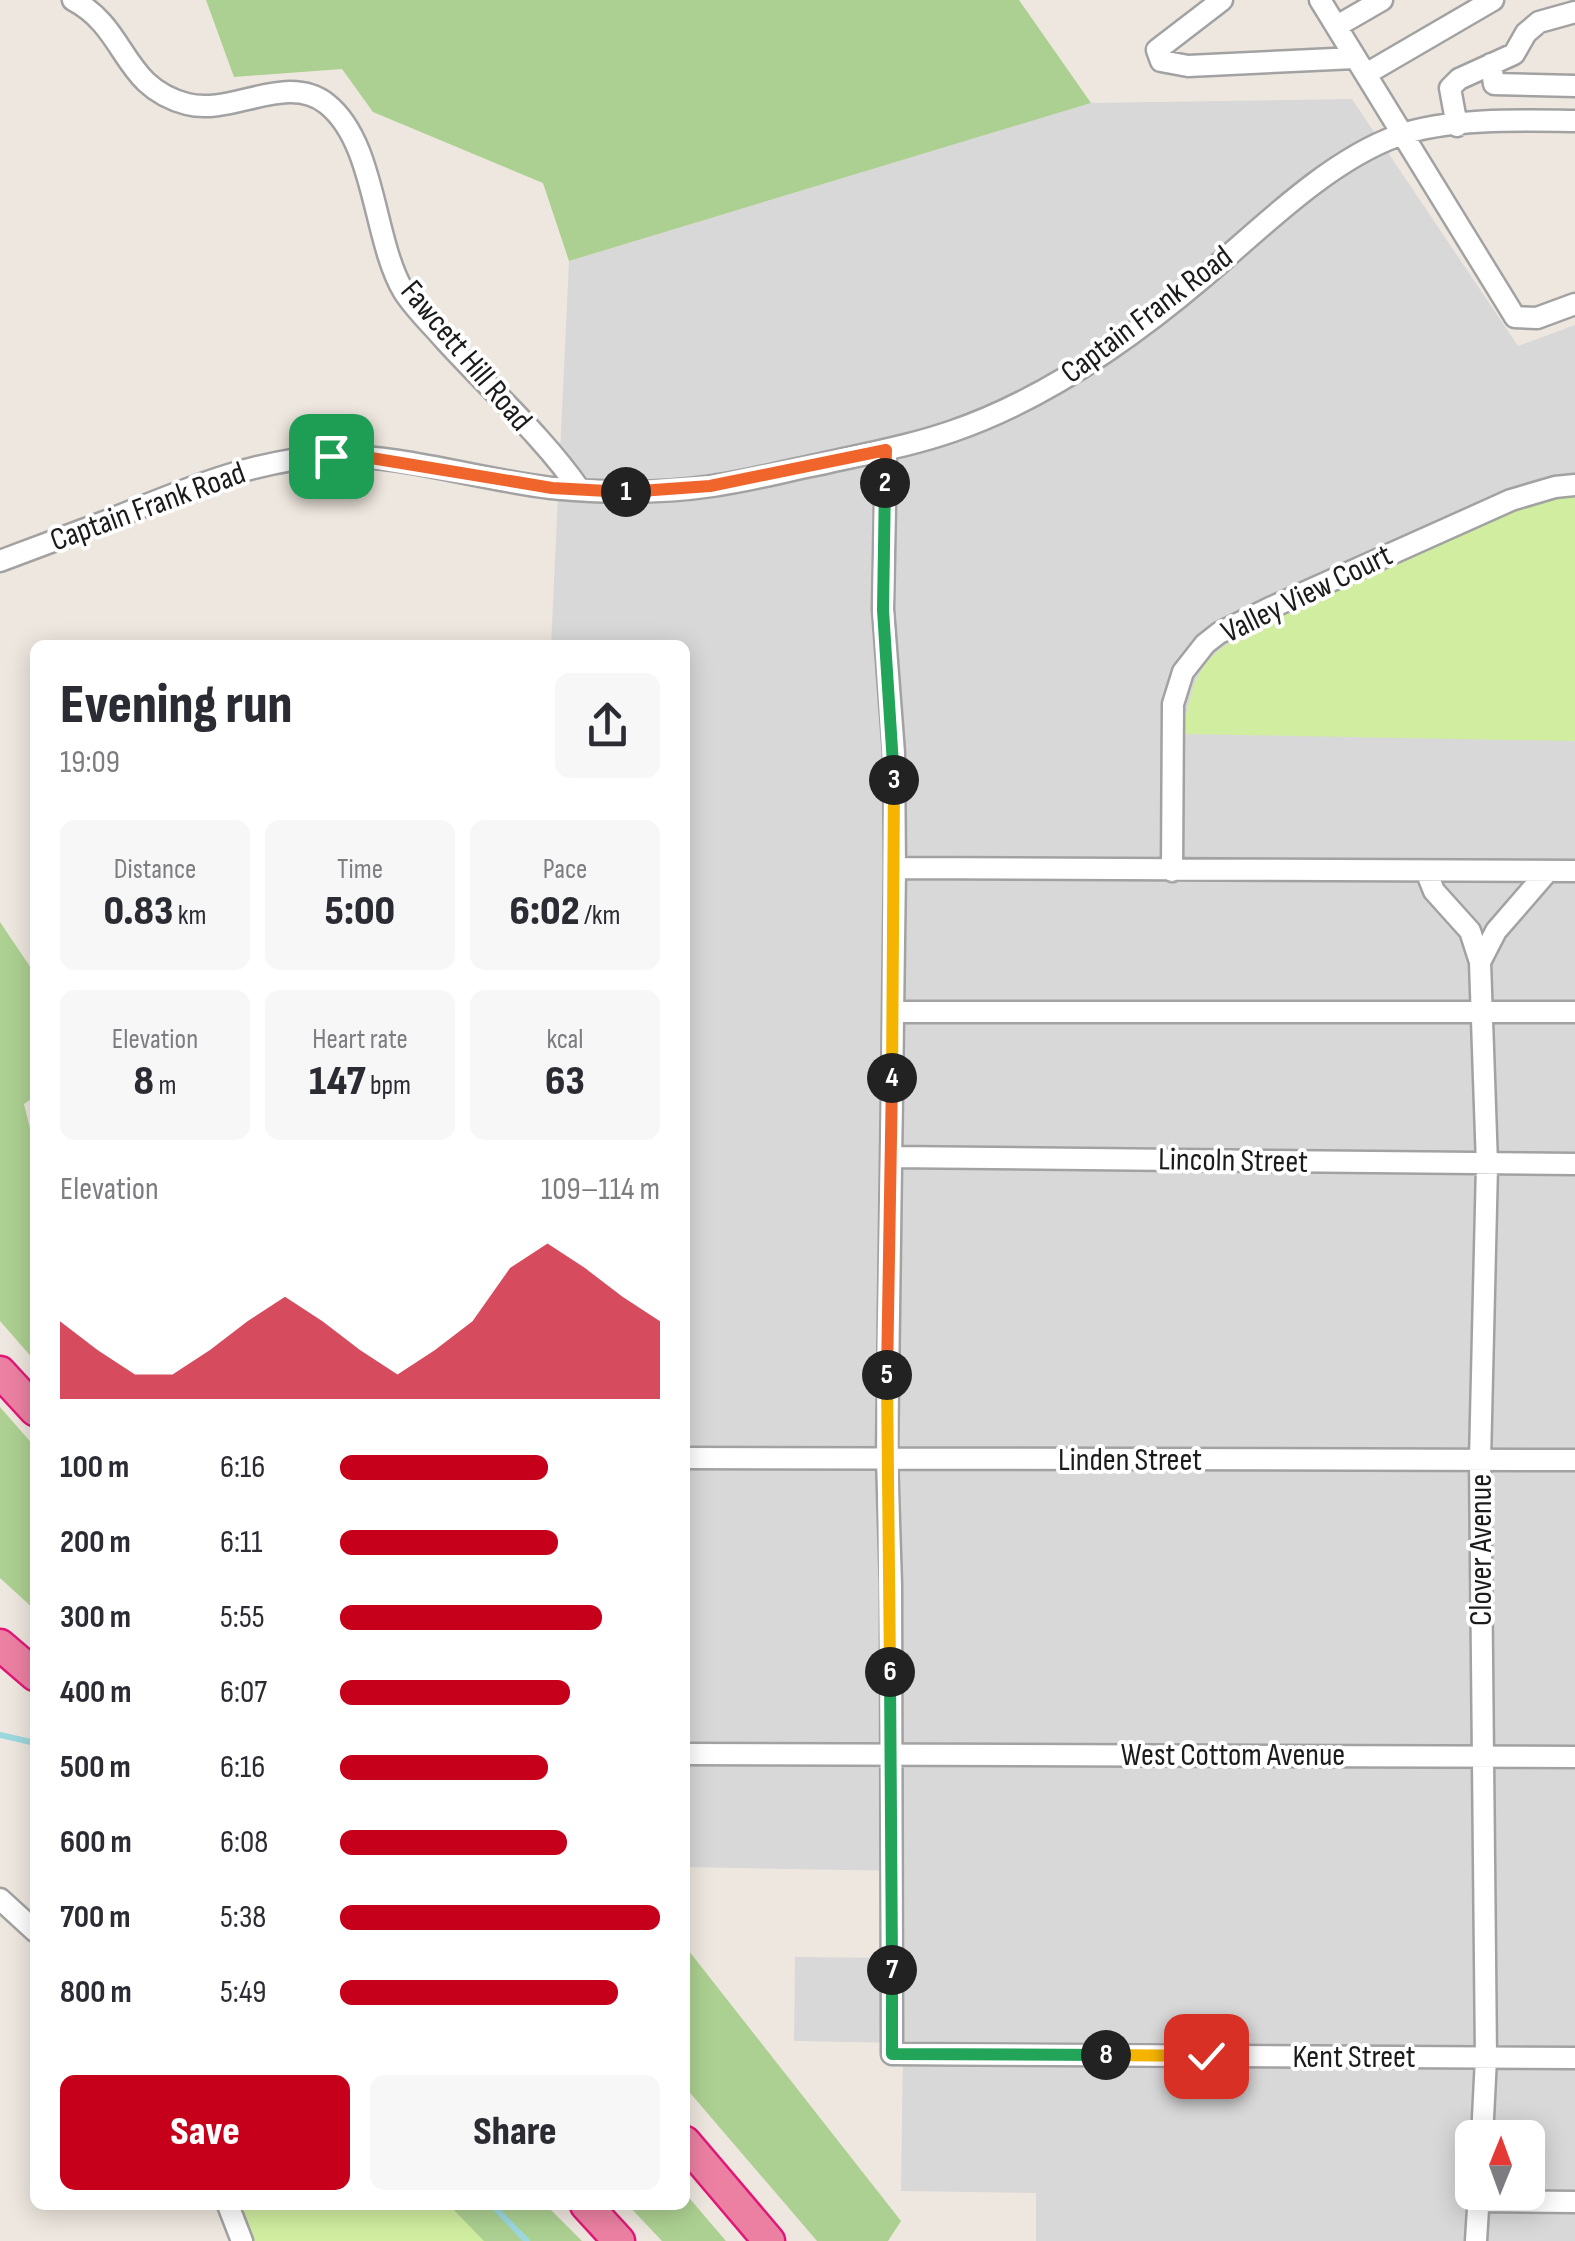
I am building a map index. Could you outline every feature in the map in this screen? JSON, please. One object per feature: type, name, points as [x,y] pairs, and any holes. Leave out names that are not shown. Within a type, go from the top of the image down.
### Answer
[{"type":"highway","points":[[0,1372],[30,1405]]},
{"type":"highway","points":[[0,1645],[30,1670]]},
{"type":"highway","points":[[690,2148],[769,2241]]},
{"type":"highway","points":[[591,2210],[619,2241]]},
{"type":"street","name":"Fawcett Hill Road","points":[[73,0],[103,20],[137,76],[169,98],[196,106],[302,94],[323,101],[338,114],[362,161],[389,258],[402,289],[566,469],[580,490]]},
{"type":"street","points":[[1222,0],[1157,50],[1160,61],[1188,66],[1361,66],[1493,0]]},
{"type":"street","points":[[1320,0],[1515,317],[1538,318],[1575,304]]},
{"type":"street","points":[[1337,26],[1382,0]]},
{"type":"street","points":[[1457,126],[1450,88],[1459,79],[1514,54],[1526,33],[1539,22],[1575,12]]},
{"type":"street","points":[[1491,64],[1494,84],[1575,86]]},
{"type":"street","name":"Captain Frank Road","points":[[0,561],[181,491],[298,459],[365,457],[494,480],[580,490],[643,492],[710,486],[886,450],[982,420],[1050,386],[1161,311],[1340,166],[1402,134],[1517,120],[1575,120]]},
{"type":"street","points":[[886,450],[883,610],[894,752],[895,868],[887,1459],[891,1754]]},
{"type":"street","name":"Valley View Court","points":[[1172,871],[1173,704],[1183,672],[1205,644],[1270,608],[1511,500],[1573,478]]},
{"type":"street","points":[[895,868],[1575,871]]},
{"type":"street","points":[[1480,962],[1496,931],[1548,871]]},
{"type":"street","points":[[1426,872],[1434,891],[1470,931],[1480,962]]},
{"type":"street","name":"Clover Avenue","points":[[1480,962],[1487,1165],[1480,1460],[1486,2058],[1483,2120]]},
{"type":"street","points":[[894,1012],[1575,1012]]},
{"type":"street","name":"Lincoln Street","points":[[891,1157],[1575,1164]]},
{"type":"street","name":"Linden Street","points":[[690,1458],[1575,1460]]},
{"type":"street","name":"West Cottom Avenue","points":[[690,1754],[1575,1757]]},
{"type":"street","name":"Kent Street","points":[[891,1754],[892,2054],[1575,2058]]},
{"type":"street","points":[[0,1899],[30,1927]]},
{"type":"street","points":[[1545,2200],[1575,2202]]},
{"type":"street","points":[[230,2210],[242,2241]]},
{"type":"street","points":[[1476,2241],[1477,2210]]},
{"type":"shaded area","points":[[1352,99],[1518,346],[1575,325],[1575,2241],[1036,2241],[1036,2193],[901,2191],[903,2043],[794,2041],[795,1957],[902,1958],[904,1871],[690,1867],[690,640],[551,640],[569,261],[1091,103]]},
{"type":"green space","points":[[206,0],[1019,0],[1091,103],[569,261],[543,183],[373,112],[342,69],[234,77]]},
{"type":"green space","points":[[1575,497],[1575,741],[1182,734],[1202,669],[1236,638],[1528,504]]},
{"type":"green space","points":[[0,922],[30,967],[30,1100],[24,1104],[30,1129],[30,1355],[0,1321]]},
{"type":"green space","points":[[0,1407],[30,1441],[30,1605],[0,1578]]},
{"type":"green space","points":[[690,1952],[901,2221],[888,2241],[817,2241],[690,2093]]},
{"type":"green space","points":[[690,2199],[726,2241],[662,2241],[633,2210],[690,2210]]},
{"type":"green space","points":[[237,2210],[513,2210],[543,2241],[249,2241]]},
{"type":"green space","points":[[454,2210],[551,2210],[582,2241],[484,2241]]},
{"type":"waterway","points":[[0,1735],[30,1742]]},
{"type":"waterway","points":[[497,2210],[527,2241]]},
{"type":"route","points":[[331,456],[365,457],[552,488],[643,492],[746,480],[886,450],[883,610],[894,752],[895,868],[887,1459],[892,2054],[1206,2056]]}]
